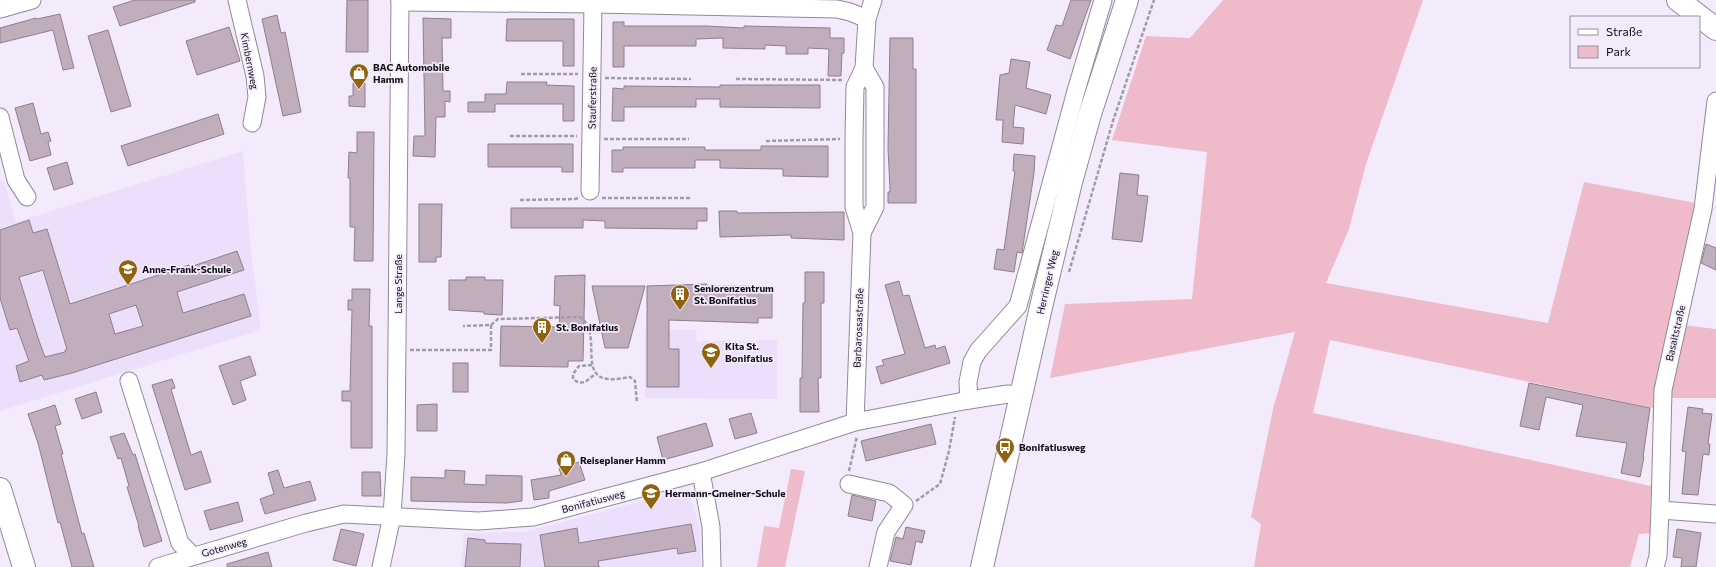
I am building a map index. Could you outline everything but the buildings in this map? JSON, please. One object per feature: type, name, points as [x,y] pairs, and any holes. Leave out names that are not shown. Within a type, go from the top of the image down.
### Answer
[{"type":"main road","name":"Herringer Weg","points":[[982,567],[1071,182],[1090,114],[1127,0]]},
{"type":"main road","points":[[1678,0],[1699,16]]},
{"type":"main road","points":[[1700,17],[1716,29]]},
{"type":"main road","points":[[0,489],[24,567]]},
{"type":"street","points":[[0,9],[32,0]]},
{"type":"street","name":"Kimbernweg","points":[[238,0],[256,83],[257,97],[252,123]]},
{"type":"street","name":"Barbarossastraße","points":[[855,422],[862,233],[854,207],[855,87],[861,74],[867,19],[872,0]]},
{"type":"street","name":"Herringer Weg","points":[[964,401],[972,362],[978,351],[1018,306],[1076,92],[1103,0]]},
{"type":"street","points":[[400,1],[837,9],[850,12],[867,19]]},
{"type":"street","name":"Lange Straße","points":[[381,567],[392,516],[396,461],[400,1]]},
{"type":"street","name":"Stauferstraße","points":[[590,191],[594,4]]},
{"type":"street","name":"Barbarossastraße","points":[[861,74],[875,87],[875,207],[862,233]]},
{"type":"street","name":"Basaltstraße","points":[[1655,567],[1658,556],[1663,390],[1703,209],[1716,101]]},
{"type":"street","points":[[0,117],[16,180],[28,196]]},
{"type":"street","name":"Gotenweg","points":[[129,382],[180,543],[193,556],[306,522],[344,514],[392,516]]},
{"type":"street","name":"Bonifatiusweg","points":[[392,516],[478,521],[533,517],[701,472],[855,422],[964,401],[1008,394],[1021,395]]},
{"type":"street","points":[[701,472],[711,527],[712,567]]},
{"type":"street","points":[[849,484],[889,493],[904,505],[886,532],[878,567]]},
{"type":"street","points":[[1660,510],[1716,514]]},
{"type":"street","points":[[158,567],[193,556]]},
{"type":"path","points":[[1066,280],[1113,121],[1154,0]]},
{"type":"path","points":[[522,74],[691,79]]},
{"type":"path","points":[[736,79],[861,74]]},
{"type":"path","points":[[510,136],[689,139]]},
{"type":"path","points":[[766,141],[854,138]]},
{"type":"path","points":[[520,200],[575,199],[590,191],[602,198],[691,198]]},
{"type":"path","points":[[463,326],[491,325],[498,319],[580,317],[585,320],[592,341],[592,365],[595,374],[600,378],[609,380],[630,377],[634,381],[637,403]]},
{"type":"path","points":[[398,350],[491,350],[491,325]]},
{"type":"path","points":[[592,365],[579,366],[573,374],[573,379],[578,383],[582,383],[595,374]]},
{"type":"path","points":[[904,505],[917,500],[940,484],[964,401]]},
{"type":"path","points":[[849,484],[847,480],[854,451]]},
{"type":"shaded area","name":"Anne-Frank-Schule","points":[[243,151],[250,242],[261,330],[0,411],[0,182],[4,181],[16,222]]},
{"type":"shaded area","name":"Kita St. Bonifatius","points":[[645,330],[696,330],[697,341],[777,340],[777,399],[645,398]]},
{"type":"shaded area","name":"Hermann-Gmeiner-Schule","points":[[688,489],[700,531],[701,567],[461,567],[464,533],[524,532]]},
{"type":"green space","points":[[1223,0],[1423,0],[1366,164],[1349,229],[1326,283],[1548,323],[1584,182],[1696,203],[1653,408],[1330,340],[1313,413],[1651,486],[1650,533],[1639,534],[1630,567],[1254,567],[1261,524],[1251,517],[1273,409],[1295,332],[1050,378],[1065,304],[1192,299],[1207,152],[1112,140],[1146,36],[1190,38]]},
{"type":"green space","points":[[1682,325],[1716,329],[1716,398],[1668,398]]},
{"type":"green space","points":[[791,469],[805,471],[785,567],[757,567],[764,526],[779,528]]},
{"type":"place","name":"BAC Automobile Hamm","points":[[359,90]]},
{"type":"place","name":"Anne-Frank-Schule","points":[[128,286]]},
{"type":"place","name":"Seniorenzentrum St. Bonifatius","points":[[680,311]]},
{"type":"place","name":"St. Bonifatius","points":[[542,344]]},
{"type":"place","name":"Kita St. Bonifatius","points":[[711,369]]},
{"type":"place","name":"Bonifatiusweg","points":[[1005,464]]},
{"type":"place","name":"Reiseplaner Hamm","points":[[566,477]]},
{"type":"place","name":"Hermann-Gmeiner-Schule","points":[[651,510]]}]
